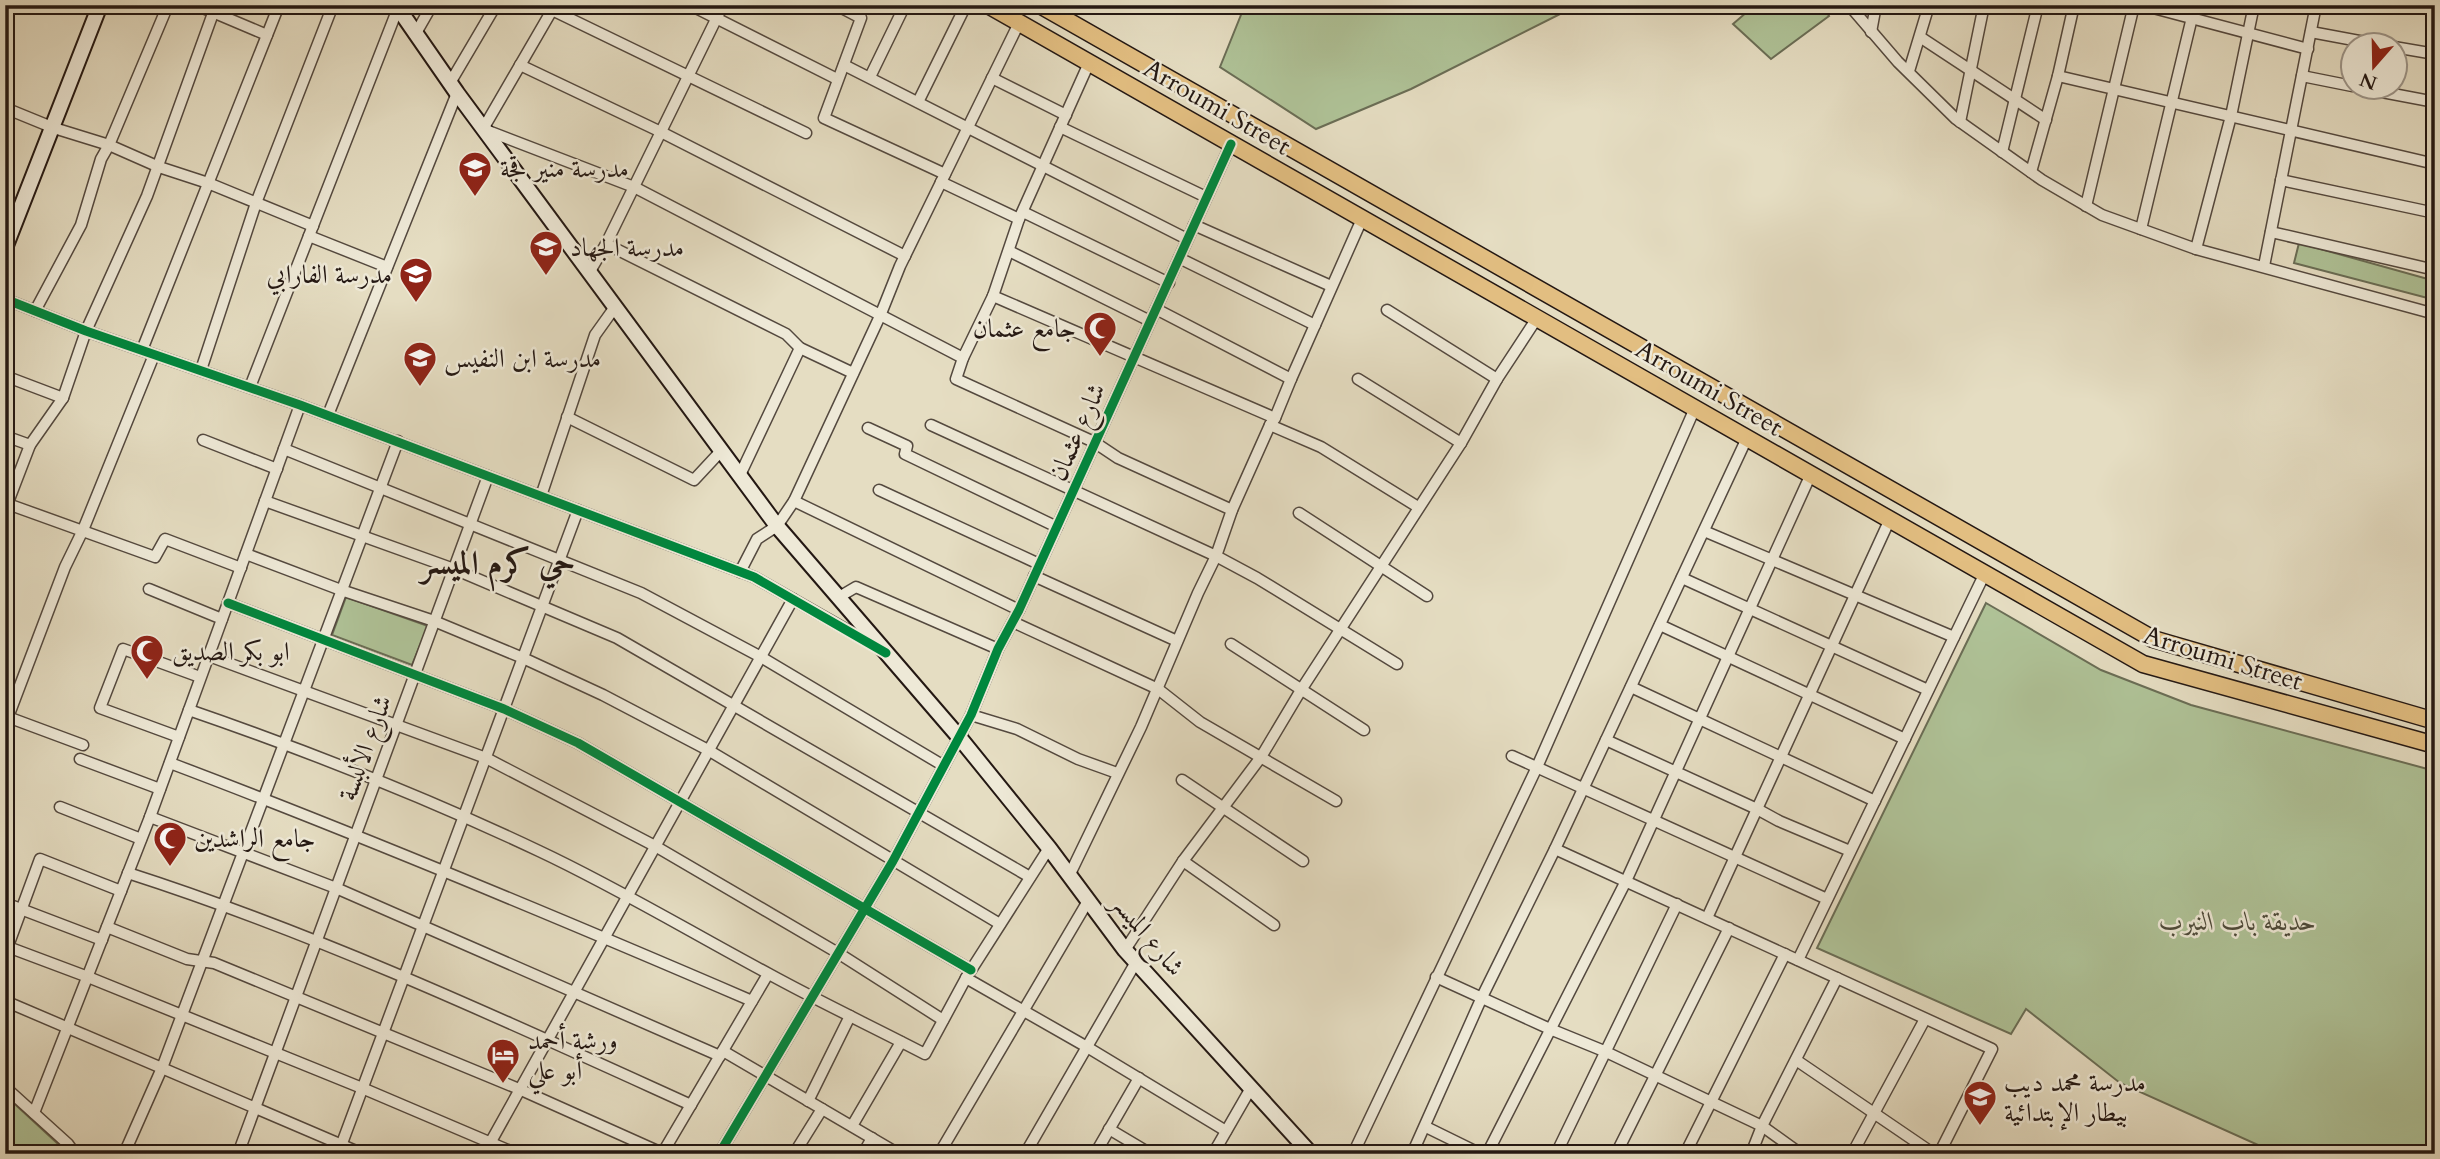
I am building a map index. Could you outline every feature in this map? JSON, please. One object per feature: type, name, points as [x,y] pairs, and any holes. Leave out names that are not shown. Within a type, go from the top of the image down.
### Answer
[{"type":"main road","points":[[5,248],[100,5]]},
{"type":"main road","name":"Arroumi Street","points":[[988,5],[2143,664],[2435,746]]},
{"type":"main road","name":"Arroumi Street","points":[[1040,5],[2153,639],[2435,721]]},
{"type":"main road","name":"شارع الميسر","points":[[397,7],[483,129],[777,526],[959,737],[1049,848],[1125,950],[1311,1154]]},
{"type":"street","points":[[35,311],[81,225],[101,159],[168,5]]},
{"type":"street","points":[[195,5],[214,9],[267,35]]},
{"type":"street","points":[[142,349],[279,5]]},
{"type":"street","points":[[201,370],[256,203],[333,5]]},
{"type":"street","points":[[415,33],[432,5]]},
{"type":"street","points":[[328,415],[387,267],[453,88],[496,5]]},
{"type":"street","points":[[690,5],[836,79]]},
{"type":"street","points":[[589,273],[606,244],[723,5]]},
{"type":"street","points":[[836,5],[861,18],[836,79],[824,118],[943,178],[1169,283]]},
{"type":"street","points":[[870,77],[905,5]]},
{"type":"street","points":[[918,102],[966,5]]},
{"type":"street","points":[[1849,5],[1898,62],[1960,122],[2031,172],[2102,215],[2196,249],[2435,314]]},
{"type":"street","points":[[1871,32],[1876,5]]},
{"type":"street","points":[[1909,71],[1929,5]]},
{"type":"street","points":[[1960,122],[1984,5]]},
{"type":"street","points":[[2002,152],[2038,5]]},
{"type":"street","points":[[2031,172],[2058,76],[2074,5]]},
{"type":"street","points":[[2086,206],[2134,5]]},
{"type":"street","points":[[2142,5],[2308,49]]},
{"type":"street","points":[[2141,229],[2195,5]]},
{"type":"street","points":[[2196,249],[2231,116],[2254,5]]},
{"type":"street","points":[[2264,266],[2316,5]]},
{"type":"street","points":[[250,387],[397,7]]},
{"type":"street","points":[[806,133],[688,77],[554,8],[483,129],[634,187],[963,358]]},
{"type":"street","points":[[214,9],[159,167],[86,331],[63,398],[30,445],[6,506],[156,557],[165,539],[241,568]]},
{"type":"street","points":[[740,572],[757,539],[777,526],[794,501],[905,256],[1019,23]]},
{"type":"street","points":[[2311,32],[2338,37]]},
{"type":"street","points":[[1920,37],[2046,120]]},
{"type":"street","points":[[2408,49],[2435,54]]},
{"type":"street","points":[[1089,63],[1021,215],[993,296],[963,358],[956,379],[1094,442],[1118,458],[1232,510]]},
{"type":"street","points":[[520,65],[661,132],[905,256]]},
{"type":"street","points":[[844,65],[1187,240]]},
{"type":"street","points":[[2058,76],[2435,164]]},
{"type":"street","points":[[2302,76],[2338,83]]},
{"type":"street","points":[[992,78],[1066,115]]},
{"type":"street","points":[[2408,97],[2435,102]]},
{"type":"street","points":[[5,108],[208,183],[256,203],[387,267]]},
{"type":"street","points":[[1060,127],[1206,197]]},
{"type":"street","name":"شارع عثمان","points":[[719,1154],[893,860],[971,715],[998,649],[1020,610],[1231,144]]},
{"type":"street","points":[[2281,180],[2435,213]]},
{"type":"street","points":[[1069,876],[1158,689],[1177,640],[1216,556],[1232,510],[1362,219]]},
{"type":"street","points":[[1194,225],[1331,286]]},
{"type":"street","points":[[2271,232],[2435,270]]},
{"type":"street","points":[[606,244],[786,334],[800,348],[853,373]]},
{"type":"street","points":[[1009,251],[1150,321]]},
{"type":"street","points":[[1179,258],[1315,325]]},
{"type":"street","points":[[993,296],[1134,357],[1273,422],[1321,447],[1418,507]]},
{"type":"street","points":[[5,299],[86,331],[328,415],[740,572],[793,599],[886,653]]},
{"type":"street","points":[[541,496],[595,335],[615,307]]},
{"type":"street","points":[[1156,309],[1291,379]]},
{"type":"street","points":[[1387,310],[1497,379]]},
{"type":"street","points":[[1125,950],[1183,861],[1261,757],[1301,690],[1461,443],[1497,379],[1537,318]]},
{"type":"street","points":[[740,475],[800,348]]},
{"type":"street","points":[[83,745],[6,719],[65,567],[83,530],[154,355]]},
{"type":"street","points":[[5,376],[63,398]]},
{"type":"street","points":[[1358,379],[1461,443]]},
{"type":"street","points":[[34,1113],[170,764],[300,405]]},
{"type":"street","points":[[1353,1154],[1536,767],[1695,408]]},
{"type":"street","points":[[567,417],[694,480],[721,451]]},
{"type":"street","points":[[931,425],[1216,556],[1397,664]]},
{"type":"street","points":[[868,428],[907,446],[905,454],[1057,527]]},
{"type":"street","points":[[5,436],[30,445]]},
{"type":"street","points":[[1412,1154],[1482,997],[1584,788],[1747,438]]},
{"type":"street","points":[[203,440],[277,469]]},
{"type":"street","points":[[124,1154],[162,1068],[398,441]]},
{"type":"street","points":[[285,449],[641,593],[761,657],[944,766]]},
{"type":"street","points":[[1426,1127],[1484,1154],[1626,881],[1811,474]]},
{"type":"street","name":"شارع الألبسة","points":[[238,1154],[488,476]]},
{"type":"street","points":[[879,489],[1039,564]]},
{"type":"street","points":[[265,501],[454,569],[617,638],[1030,877]]},
{"type":"street","points":[[794,501],[1020,610]]},
{"type":"street","points":[[340,1149],[578,510]]},
{"type":"street","points":[[1299,513],[1427,596]]},
{"type":"street","points":[[1707,918],[1890,519]]},
{"type":"street","points":[[1704,531],[1954,637]]},
{"type":"street","points":[[246,554],[434,621],[603,695],[708,750],[1000,924]]},
{"type":"street","points":[[1798,960],[1985,573]]},
{"type":"street","points":[[1034,576],[1177,640]]},
{"type":"street","points":[[1682,578],[1928,690]]},
{"type":"street","points":[[839,597],[856,587],[998,649]]},
{"type":"street","points":[[149,589],[222,619]]},
{"type":"street","points":[[484,1154],[793,599]]},
{"type":"street","points":[[228,603],[504,709],[579,743],[865,908],[1022,1010],[1087,1046],[1226,1131]]},
{"type":"street","points":[[1013,622],[1158,689],[1200,722],[1336,801]]},
{"type":"street","points":[[1660,625],[1905,739]]},
{"type":"street","points":[[1231,645],[1364,730]]},
{"type":"street","points":[[179,737],[100,708],[123,649],[200,677]]},
{"type":"street","points":[[209,656],[485,758],[655,846],[838,953],[943,1020]]},
{"type":"street","points":[[1631,687],[1875,801]]},
{"type":"street","points":[[189,710],[376,779],[540,851],[628,895],[768,974],[925,1054],[968,974],[1049,848]]},
{"type":"street","points":[[971,715],[1017,729],[1078,760],[1117,773]]},
{"type":"street","points":[[1606,740],[1850,851]]},
{"type":"street","points":[[1512,755],[1827,899]]},
{"type":"street","points":[[80,759],[160,789]]},
{"type":"street","points":[[170,764],[356,835],[752,1001]]},
{"type":"street","points":[[1182,780],[1303,860]]},
{"type":"street","points":[[60,807],[141,839]]},
{"type":"street","points":[[150,817],[336,888],[573,992],[721,1053],[765,1075],[899,1154]]},
{"type":"street","points":[[1555,849],[1992,1049],[1937,1154],[1796,1060]]},
{"type":"street","points":[[121,891],[40,859],[6,951],[88,977],[517,1154]]},
{"type":"street","points":[[1183,861],[1273,925]]},
{"type":"street","points":[[128,873],[222,905],[316,942],[547,1040],[691,1105]]},
{"type":"street","points":[[939,1154],[1088,901]]},
{"type":"street","points":[[5,903],[102,940]]},
{"type":"street","points":[[1556,1154],[1676,904]]},
{"type":"street","points":[[107,926],[187,959],[214,963],[383,1032],[662,1153],[768,974]]},
{"type":"street","points":[[1616,1154],[1729,929]]},
{"type":"street","points":[[1685,1154],[1785,954]]},
{"type":"street","points":[[1025,1154],[1136,962]]},
{"type":"street","points":[[1436,977],[1604,1051],[1762,1126],[1801,1154]]},
{"type":"street","points":[[1751,1154],[1762,1126],[1837,978]]},
{"type":"street","points":[[5,1001],[255,1108],[340,1149],[363,1154]]},
{"type":"street","points":[[808,1101],[850,1016]]},
{"type":"street","points":[[1852,1154],[1925,1019]]},
{"type":"street","points":[[852,1126],[901,1042]]},
{"type":"street","points":[[1095,1154],[1139,1078]]},
{"type":"street","points":[[5,1087],[68,1144],[75,1154]]},
{"type":"street","points":[[1213,1154],[1251,1088]]},
{"type":"street","points":[[794,1154],[822,1108]]},
{"type":"street","points":[[1109,1129],[1151,1154]]},
{"type":"street","points":[[863,1154],[872,1138]]},
{"type":"green space","points":[[1245,5],[1578,5],[1411,89],[1316,129],[1220,67]]},
{"type":"green space","points":[[1755,5],[1822,5],[1829,16],[1771,59],[1733,24]]},
{"type":"green space","points":[[2299,243],[2435,281],[2435,300],[2294,263]]},
{"type":"green space","points":[[346,597],[428,626],[412,665],[332,635]]},
{"type":"green space","name":"حديقة باب النيرب","points":[[1986,603],[2101,670],[2191,705],[2435,771],[2435,1154],[2278,1154],[2120,1083],[2026,1009],[2011,1034],[1817,948]]},
{"type":"green space","points":[[5,1095],[57,1143],[65,1154],[5,1154]]},
{"type":"cycle path","points":[[719,1154],[893,861],[971,715],[998,649],[1019,610],[1231,144]]},
{"type":"cycle path","points":[[5,299],[86,331],[300,405],[754,577],[886,653]]},
{"type":"cycle path","points":[[228,603],[504,709],[578,743],[971,970]]},
{"type":"place","name":"مدرسة منير قجة","points":[[475,198]]},
{"type":"place","name":"مدرسة الجهاد","points":[[546,277]]},
{"type":"place","name":"مدرسة الفارابي","points":[[416,304]]},
{"type":"place","name":"جامع عثمان","points":[[1100,358]]},
{"type":"place","name":"مدرسة ابن النفيس","points":[[420,388]]},
{"type":"place","name":"ابو بكر الصديق","points":[[147,681]]},
{"type":"place","name":"جامع الراشدين","points":[[170,868]]},
{"type":"place","name":"ورشة أحمد أبو علي","points":[[503,1085]]},
{"type":"place","name":"مدرسة محمد ديب بيطار الإبتدائية","points":[[1980,1127]]},
{"type":"district","name":"حي كرم الميسر","points":[[498,563]]}]
